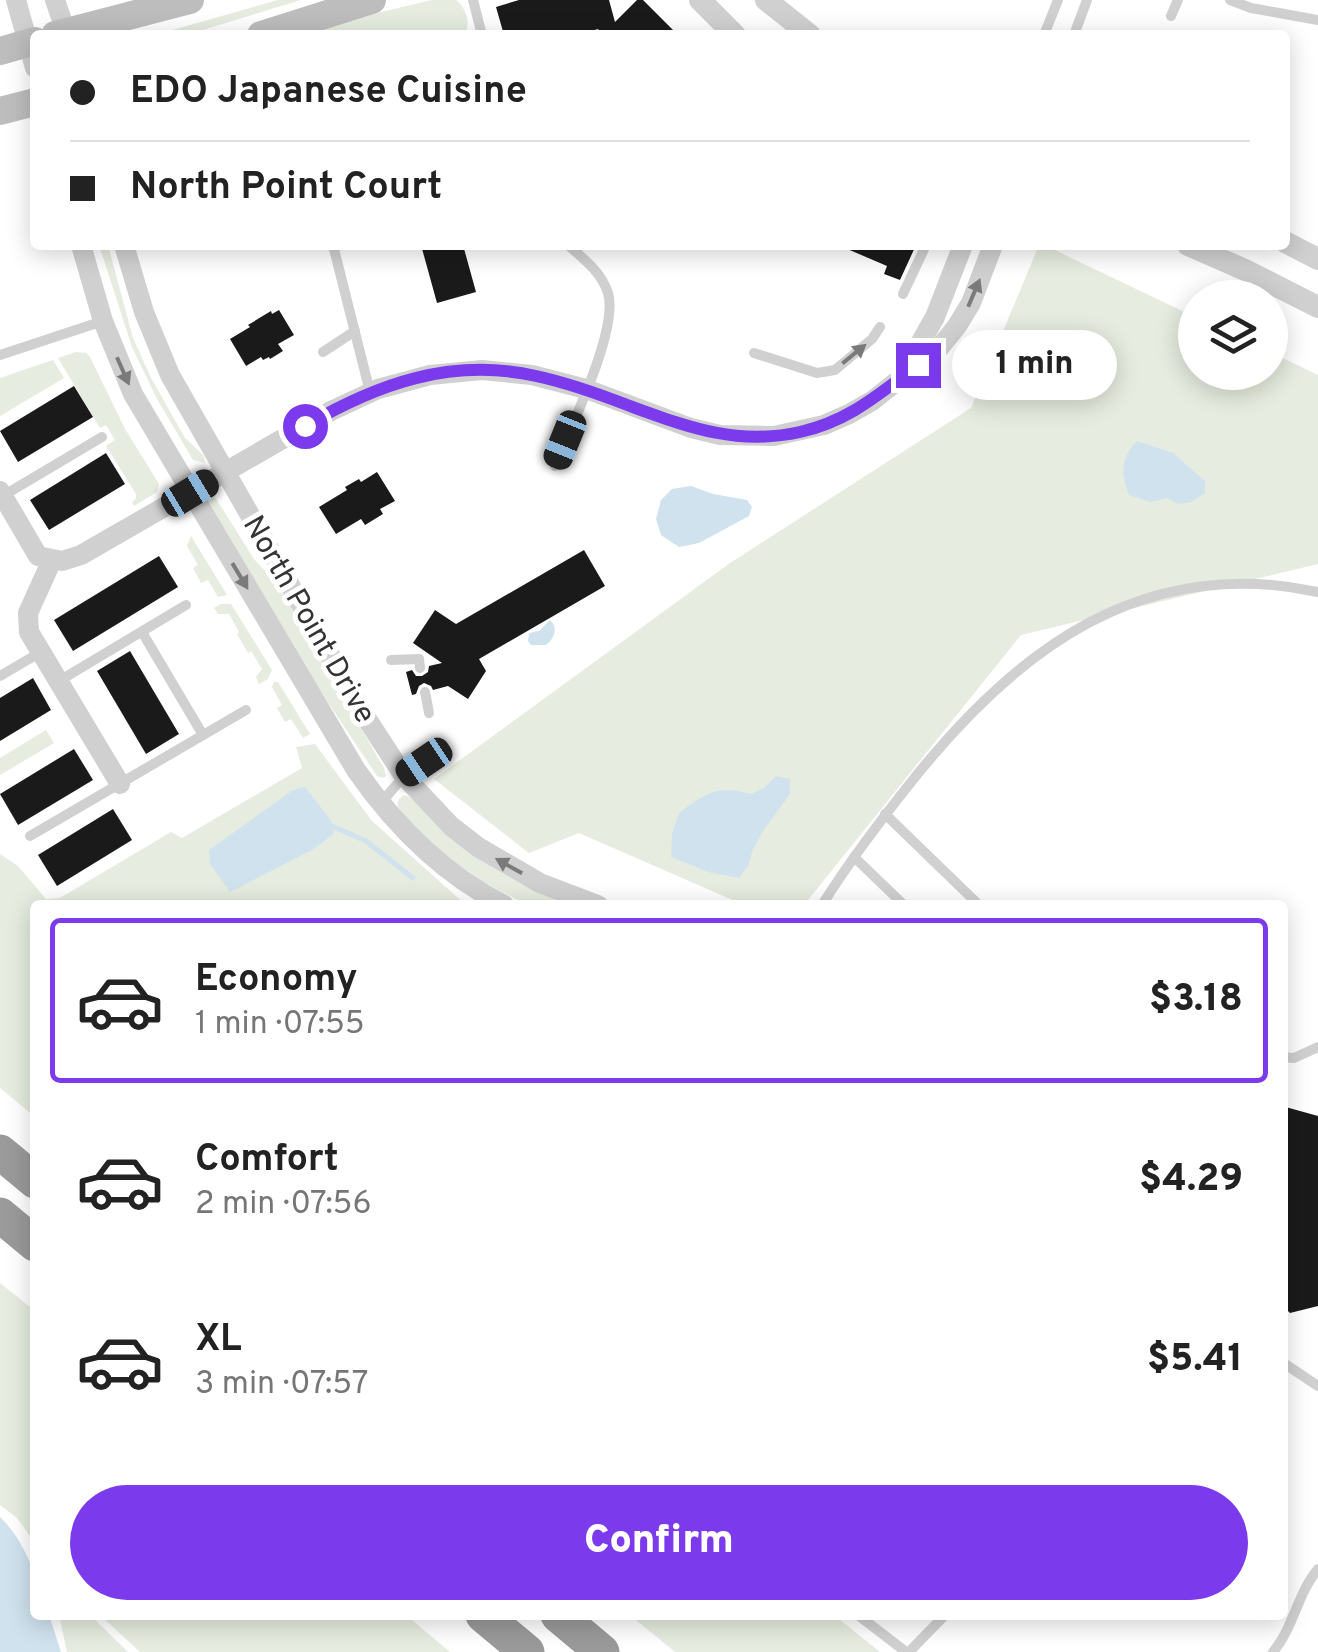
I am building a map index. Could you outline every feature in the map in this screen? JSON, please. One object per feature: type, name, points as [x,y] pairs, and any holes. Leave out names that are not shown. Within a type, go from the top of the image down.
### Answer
[{"type":"highway","points":[[0,1152],[30,1177]]},
{"type":"highway","points":[[0,1215],[30,1240]]},
{"type":"highway","points":[[0,1245],[30,1266]]},
{"type":"highway","points":[[488,1620],[527,1652]]},
{"type":"highway","points":[[564,1620],[602,1652]]},
{"type":"main road","points":[[89,30],[190,0]]},
{"type":"main road","points":[[282,30],[372,0]]},
{"type":"main road","points":[[0,50],[30,45]]},
{"type":"main road","points":[[0,111],[30,103]]},
{"type":"street","points":[[16,0],[39,30]]},
{"type":"street","points":[[50,30],[54,0]]},
{"type":"street","points":[[700,0],[730,30]]},
{"type":"street","points":[[766,0],[804,30]]},
{"type":"street","points":[[1290,245],[1318,259]]},
{"type":"street","name":"North Point Drive","points":[[82,250],[103,321],[133,394],[356,770],[380,804],[428,853],[457,877],[496,900]]},
{"type":"street","name":"North Point Drive","points":[[125,250],[170,376],[376,736],[404,776],[451,826],[478,848],[540,883],[585,900]]},
{"type":"street","points":[[894,382],[923,341],[961,250]]},
{"type":"street","points":[[1,495],[38,556],[62,561],[81,555],[370,392],[430,375],[482,370],[532,375],[586,389],[720,435],[800,432],[837,420],[872,401],[940,347],[970,303],[991,250]]},
{"type":"street","points":[[1199,250],[1318,307]]},
{"type":"street","points":[[52,560],[28,613],[29,632],[120,784]]},
{"type":"lane","points":[[473,0],[481,30]]},
{"type":"lane","points":[[1046,30],[1058,0]]},
{"type":"lane","points":[[1076,30],[1087,0]]},
{"type":"lane","points":[[1171,16],[1178,0]]},
{"type":"lane","points":[[1230,0],[1318,20]]},
{"type":"lane","points":[[1284,14],[1293,0]]},
{"type":"lane","points":[[334,250],[370,392]]},
{"type":"lane","points":[[555,466],[607,334],[610,297],[597,271],[574,250]]},
{"type":"lane","points":[[902,294],[924,250]]},
{"type":"lane","points":[[0,355],[103,321]]},
{"type":"lane","points":[[754,353],[817,372],[835,370],[872,339],[880,327]]},
{"type":"lane","points":[[323,352],[355,332]]},
{"type":"lane","points":[[1,495],[102,437]]},
{"type":"lane","points":[[825,900],[885,814],[949,735],[996,687],[1050,646],[1097,618],[1149,598],[1218,583],[1275,585],[1318,592]]},
{"type":"lane","points":[[58,682],[186,606]]},
{"type":"lane","points":[[142,632],[203,735]]},
{"type":"lane","points":[[0,676],[41,652]]},
{"type":"lane","points":[[392,660],[418,659],[420,668]]},
{"type":"lane","points":[[425,692],[429,713]]},
{"type":"lane","points":[[30,836],[246,710]]},
{"type":"lane","points":[[380,804],[404,776],[445,748]]},
{"type":"lane","points":[[885,814],[974,900]]},
{"type":"lane","points":[[854,857],[899,900]]},
{"type":"lane","points":[[1288,1058],[1318,1047]]},
{"type":"lane","points":[[1288,1366],[1318,1386]]},
{"type":"lane","points":[[1272,1652],[1284,1638],[1303,1590],[1318,1568]]},
{"type":"lane","points":[[865,1620],[908,1652],[940,1620]]},
{"type":"shaded area","points":[[278,0],[301,0],[202,30],[173,30]]},
{"type":"shaded area","points":[[432,0],[456,0],[467,20],[467,30],[305,30]]},
{"type":"shaded area","points":[[101,250],[109,250],[133,338],[151,378],[185,438],[204,456],[205,463],[193,460],[132,347]]},
{"type":"shaded area","points":[[1037,250],[1054,250],[1178,309],[1178,390],[1288,390],[1288,361],[1318,375],[1318,564],[1021,635],[808,900],[733,900],[579,833],[529,853],[434,779],[730,563],[971,408]]},
{"type":"shaded area","points":[[76,352],[90,357],[125,429],[159,484],[157,492],[134,506],[136,494],[106,446],[115,440],[106,425],[100,428],[58,358]]},
{"type":"shaded area","points":[[53,360],[64,378],[0,416],[0,378]]},
{"type":"shaded area","points":[[211,495],[254,559],[278,585],[384,768],[383,778],[377,776],[315,683],[207,499]]},
{"type":"shaded area","points":[[191,536],[227,595],[218,597],[208,580],[201,583],[193,568],[198,565],[187,546]]},
{"type":"shaded area","points":[[231,604],[272,670],[268,679],[259,684],[256,677],[262,669],[251,651],[248,653],[229,614],[218,614],[214,608]]},
{"type":"shaded area","points":[[278,682],[310,734],[303,738],[291,719],[285,722],[277,708],[282,705],[272,687]]},
{"type":"shaded area","points":[[46,730],[54,743],[0,775],[0,758]]},
{"type":"shaded area","points":[[315,744],[372,821],[460,900],[30,900],[30,1113],[0,1088],[0,854],[18,866],[46,899],[60,898],[171,832],[182,838],[302,768],[296,747]]},
{"type":"shaded area","points":[[404,795],[411,798],[448,833],[504,874],[560,900],[518,900],[482,881],[438,850],[405,817],[397,805]]},
{"type":"shaded area","points":[[0,1283],[30,1307],[30,1536],[17,1518],[0,1505]]},
{"type":"shaded area","points":[[60,1620],[95,1620],[128,1652],[67,1652]]},
{"type":"shaded area","points":[[105,1620],[412,1620],[450,1652],[140,1652]]},
{"type":"shaded area","points":[[636,1620],[840,1620],[880,1652],[675,1652]]},
{"type":"water","points":[[1137,441],[1173,453],[1205,481],[1205,493],[1191,502],[1178,504],[1167,498],[1151,502],[1129,495],[1124,466]]},
{"type":"water","points":[[691,486],[747,500],[752,507],[749,516],[699,543],[679,547],[661,535],[656,519],[661,500],[672,489]]},
{"type":"water","points":[[550,620],[555,630],[551,640],[546,645],[531,645],[529,633],[539,631]]},
{"type":"water","points":[[776,776],[790,779],[790,794],[763,831],[739,878],[708,872],[671,857],[672,834],[679,813],[712,793],[729,790],[751,794]]},
{"type":"water","points":[[305,787],[330,819],[334,834],[312,850],[230,892],[210,864],[209,850],[293,790]]},
{"type":"water","points":[[0,1517],[16,1536],[30,1565],[30,1620],[51,1620],[61,1652],[0,1652]]},
{"type":"building","points":[[519,0],[609,0],[615,22],[637,0],[643,0],[673,30],[503,30],[496,7]]},
{"type":"building","points":[[422,250],[464,250],[476,292],[437,303]]},
{"type":"building","points":[[850,250],[914,250],[900,280],[884,274],[887,266]]},
{"type":"building","points":[[279,310],[294,335],[278,344],[283,351],[246,366],[230,339],[271,311],[272,314]]},
{"type":"building","points":[[74,386],[93,417],[18,462],[0,431]]},
{"type":"building","points":[[106,453],[125,484],[49,530],[30,500]]},
{"type":"building","points":[[377,472],[395,501],[380,509],[383,514],[365,525],[361,519],[336,534],[319,507],[347,490],[345,487]]},
{"type":"building","points":[[584,550],[605,586],[479,659],[486,671],[468,699],[448,686],[433,690],[424,683],[412,695],[406,672],[412,670],[416,676],[422,676],[429,666],[442,663],[413,643],[435,610],[456,624]]},
{"type":"building","points":[[159,556],[178,587],[73,651],[54,620]]},
{"type":"building","points":[[130,651],[179,734],[146,754],[97,671]]},
{"type":"building","points":[[33,678],[51,710],[0,741],[0,698]]},
{"type":"building","points":[[74,749],[93,780],[18,825],[0,794]]},
{"type":"building","points":[[113,809],[132,840],[57,886],[38,855]]},
{"type":"building","points":[[1288,1108],[1318,1116],[1318,1306],[1290,1313]]},
{"type":"waterway","points":[[332,826],[366,841],[413,878]]},
{"type":"route","points":[[305,426],[378,388],[430,375],[482,370],[558,381],[720,435],[774,436],[824,425],[849,414],[918,365]]}]
